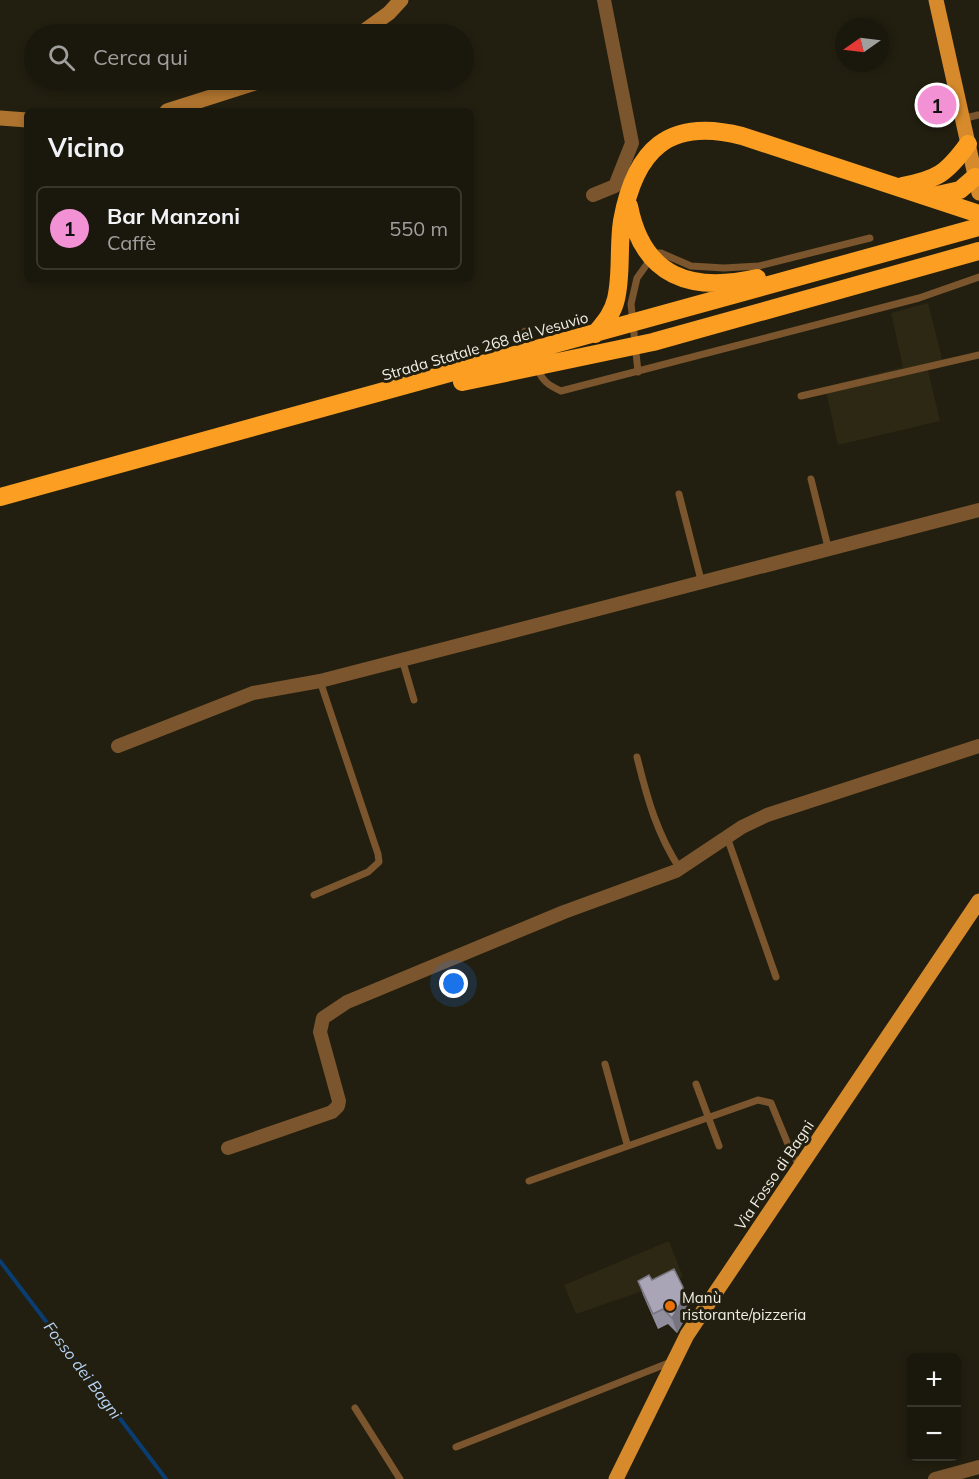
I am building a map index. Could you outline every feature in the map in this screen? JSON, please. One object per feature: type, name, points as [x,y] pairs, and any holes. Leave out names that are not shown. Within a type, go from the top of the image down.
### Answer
[{"type":"highway","points":[[595,334],[608,318],[616,300],[622,222],[638,167],[649,154],[670,138],[685,132],[699,130],[728,132],[932,196],[979,214]]},
{"type":"highway","points":[[943,174],[968,144]]},
{"type":"highway","points":[[900,186],[924,182],[943,174],[961,172],[977,174]]},
{"type":"highway","points":[[932,196],[960,190],[977,174]]},
{"type":"highway","points":[[628,199],[633,225],[648,255],[672,274],[685,279],[738,282],[824,263],[871,257]]},
{"type":"highway","name":"Strada Statale 268 del Vesuvio","points":[[0,497],[979,227]]},
{"type":"highway","points":[[375,395],[422,390],[585,358],[700,329],[979,251]]},
{"type":"main road","points":[[936,0],[962,119],[977,174]]},
{"type":"main road","name":"Via Fosso di Bagni","points":[[616,1479],[672,1361],[687,1335],[927,975],[979,901]]},
{"type":"street","points":[[374,24],[389,13],[401,0]]},
{"type":"street","points":[[593,195],[615,186],[632,144],[604,0]]},
{"type":"street","points":[[176,108],[233,90]]},
{"type":"street","points":[[0,118],[24,120]]},
{"type":"street","points":[[118,746],[253,693],[320,681],[702,584],[828,548],[979,510]]},
{"type":"street","points":[[228,1148],[332,1112],[338,1106],[339,1101],[320,1032],[323,1018],[346,1002],[564,912],[680,868],[727,837],[767,815],[979,746]]},
{"type":"street","points":[[935,1479],[979,1467]]},
{"type":"lane","points":[[962,119],[978,115]]},
{"type":"lane","points":[[638,372],[632,304],[637,278],[655,253],[661,253],[691,266],[736,267],[794,259],[870,238]]},
{"type":"lane","points":[[525,331],[541,378],[561,391],[919,298],[979,277]]},
{"type":"lane","points":[[801,396],[979,355]]},
{"type":"lane","points":[[811,479],[828,548]]},
{"type":"lane","points":[[679,494],[702,584]]},
{"type":"lane","points":[[402,659],[414,700]]},
{"type":"lane","points":[[314,895],[368,872],[379,862],[320,681]]},
{"type":"lane","points":[[637,757],[654,822],[666,847],[680,868]]},
{"type":"lane","points":[[727,837],[776,977]]},
{"type":"lane","points":[[605,1064],[627,1144]]},
{"type":"lane","points":[[696,1084],[718,1146]]},
{"type":"lane","points":[[529,1181],[749,1101],[764,1100],[775,1111],[792,1154],[801,1167]]},
{"type":"lane","points":[[456,1447],[672,1361]]},
{"type":"lane","points":[[355,1408],[400,1479]]},
{"type":"shaded area","points":[[928,303],[944,366],[928,370],[940,421],[838,445],[825,387],[903,367],[891,313]]},
{"type":"shaded area","points":[[669,1241],[683,1277],[576,1314],[564,1285]]},
{"type":"building","points":[[674,1269],[683,1287],[680,1304],[672,1318],[663,1309],[653,1314],[638,1281],[649,1275],[652,1280]]},
{"type":"waterway","name":"Fosso dei Bagni","points":[[0,1261],[166,1479]]},
{"type":"place","name":"Bar Manzoni","points":[[937,105]]},
{"type":"place","name":"Manù ristorante/pizzeria","points":[[670,1306]]}]
